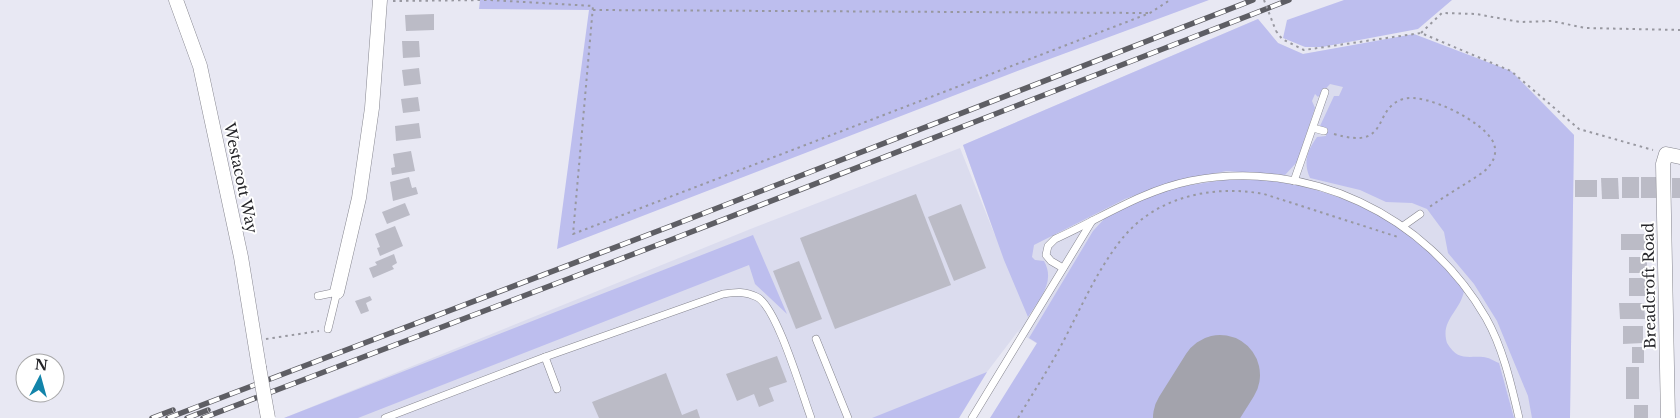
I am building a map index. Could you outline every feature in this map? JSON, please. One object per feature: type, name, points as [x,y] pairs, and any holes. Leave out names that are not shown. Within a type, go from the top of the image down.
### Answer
[{"type":"street","name":"Westacott Way","points":[[176,0],[200,66],[241,257],[268,418]]},
{"type":"street","points":[[338,292],[362,180],[372,108],[380,0]]},
{"type":"street","points":[[1666,154],[1680,157]]},
{"type":"street","name":"Breadcroft Road","points":[[1666,154],[1663,164],[1668,418]]},
{"type":"lane","points":[[1294,181],[1325,92]]},
{"type":"lane","points":[[1313,128],[1324,131]]},
{"type":"lane","points":[[1063,268],[1048,258],[1046,251],[1055,239],[1134,199],[1190,181],[1227,176],[1256,176],[1294,181],[1368,204],[1403,226],[1435,252],[1453,272],[1486,319],[1500,349],[1519,418]]},
{"type":"lane","points":[[1403,226],[1420,214]]},
{"type":"lane","points":[[972,418],[1092,220]]},
{"type":"lane","points":[[318,296],[338,292],[328,329]]},
{"type":"lane","points":[[388,417],[545,357],[724,294],[742,292],[759,297],[772,313],[811,418]]},
{"type":"lane","points":[[816,339],[848,418]]},
{"type":"lane","points":[[545,357],[557,389]]},
{"type":"path","points":[[380,0],[489,0],[593,6],[573,234],[1150,13],[1170,0]]},
{"type":"path","points":[[1264,0],[1282,40],[1304,50],[1421,33],[1511,71],[1579,129],[1666,154]]},
{"type":"path","points":[[593,10],[1150,13]]},
{"type":"path","points":[[1421,33],[1442,14],[1476,14],[1520,22],[1552,21],[1585,28],[1680,30]]},
{"type":"path","points":[[1324,131],[1353,139],[1365,137],[1377,128],[1395,102],[1410,97],[1431,102],[1471,120],[1494,143],[1496,150],[1492,164],[1420,214]]},
{"type":"path","points":[[1018,418],[1057,354],[1099,273],[1118,243],[1127,232],[1151,214],[1178,199],[1205,191],[1243,190],[1264,194],[1404,239]]},
{"type":"path","points":[[254,341],[328,329]]},
{"type":"shaded area","points":[[480,0],[1209,0],[1020,70],[557,249],[589,10],[479,9]]},
{"type":"shaded area","points":[[1344,0],[1452,0],[1418,29],[1322,47],[1305,47],[1283,38],[1287,20]]},
{"type":"shaded area","points":[[1258,19],[1278,43],[1303,54],[1413,36],[1514,73],[1574,135],[1570,418],[1015,418],[1054,354],[1018,332],[1022,326],[987,372],[959,418],[284,418],[753,228],[960,148],[996,238],[963,145]]},
{"type":"shaded area","points":[[1258,19],[1278,43],[1303,54],[1414,34],[1511,71],[1574,135],[1570,418],[1532,418],[1528,396],[1497,321],[1474,284],[1448,253],[1444,232],[1427,209],[1412,203],[1386,202],[1360,190],[1310,178],[1307,157],[1317,137],[1326,136],[1327,129],[1320,126],[1334,96],[1339,96],[1343,87],[1330,84],[1318,97],[1315,94],[1312,101],[1315,108],[1297,162],[1285,175],[1226,171],[1163,185],[1125,199],[1034,245],[1032,257],[1035,260],[1044,261],[1048,276],[1045,290],[1028,317],[1004,260],[963,145]]},
{"type":"shaded area","points":[[1230,179],[1273,181],[1328,194],[1380,216],[1404,231],[1427,249],[1447,269],[1464,291],[1459,305],[1446,328],[1447,343],[1459,355],[1485,357],[1499,363],[1514,418],[990,418],[1037,343],[1029,338],[1093,231],[1105,218],[1138,201],[1178,187]]},
{"type":"shaded area","points":[[753,235],[787,314],[755,284],[749,265],[358,418],[284,418]]},
{"type":"shaded area","points":[[987,372],[959,418],[872,418]]},
{"type":"building","points":[[434,14],[434,30],[406,31],[405,15]]},
{"type":"building","points":[[402,41],[419,41],[420,57],[403,58]]},
{"type":"building","points":[[419,68],[421,84],[404,86],[402,70]]},
{"type":"building","points":[[418,97],[420,111],[403,113],[401,99]]},
{"type":"building","points":[[419,123],[421,138],[396,141],[395,126]]},
{"type":"building","points":[[411,151],[415,171],[392,175],[391,168],[395,167],[393,154]]},
{"type":"building","points":[[409,177],[412,188],[416,187],[418,194],[393,201],[390,182]]},
{"type":"building","points":[[1622,177],[1639,177],[1639,198],[1622,198]]},
{"type":"building","points":[[1641,177],[1657,177],[1657,198],[1641,198]]},
{"type":"building","points":[[1601,178],[1618,178],[1619,199],[1602,199]]},
{"type":"building","points":[[1672,178],[1680,178],[1680,198],[1672,198]]},
{"type":"building","points":[[1575,180],[1597,180],[1597,197],[1575,197]]},
{"type":"building","points":[[916,194],[951,285],[835,329],[800,238]]},
{"type":"building","points":[[405,203],[410,215],[387,224],[382,212]]},
{"type":"building","points":[[961,204],[986,268],[954,281],[928,217]]},
{"type":"building","points":[[395,226],[403,246],[380,256],[377,248],[380,247],[375,234]]},
{"type":"building","points":[[1621,234],[1646,234],[1647,250],[1621,250]]},
{"type":"building","points":[[394,254],[397,263],[392,266],[394,269],[373,278],[369,268],[377,265],[375,262]]},
{"type":"building","points":[[1629,257],[1647,257],[1647,273],[1629,273]]},
{"type":"building","points":[[799,261],[822,319],[796,329],[773,271]]},
{"type":"building","points":[[1629,278],[1648,278],[1648,296],[1629,296]]},
{"type":"building","points":[[370,296],[372,300],[366,303],[369,311],[361,314],[355,301]]},
{"type":"building","points":[[1619,303],[1644,303],[1645,319],[1620,319]]},
{"type":"building","points":[[1623,326],[1643,326],[1643,343],[1623,344]]},
{"type":"building","points":[[1632,347],[1644,347],[1644,363],[1632,363]]},
{"type":"building","points":[[777,356],[787,382],[769,388],[774,401],[759,407],[754,394],[737,401],[726,374]]},
{"type":"building","points":[[1626,367],[1639,367],[1639,399],[1626,399]]},
{"type":"building","points":[[666,373],[682,415],[697,409],[700,418],[599,418],[592,402]]},
{"type":"building","points":[[1634,405],[1648,405],[1648,418],[1634,418]]},
{"type":"runway","points":[[1193,418],[1220,375]]},
{"type":"railway","points":[[168,418],[671,226],[1253,0]]},
{"type":"railway","points":[[203,418],[673,239],[1289,0]]},
{"type":"railway","points":[[152,418],[173,410]]},
{"type":"railway","points":[[187,418],[208,410]]}]
